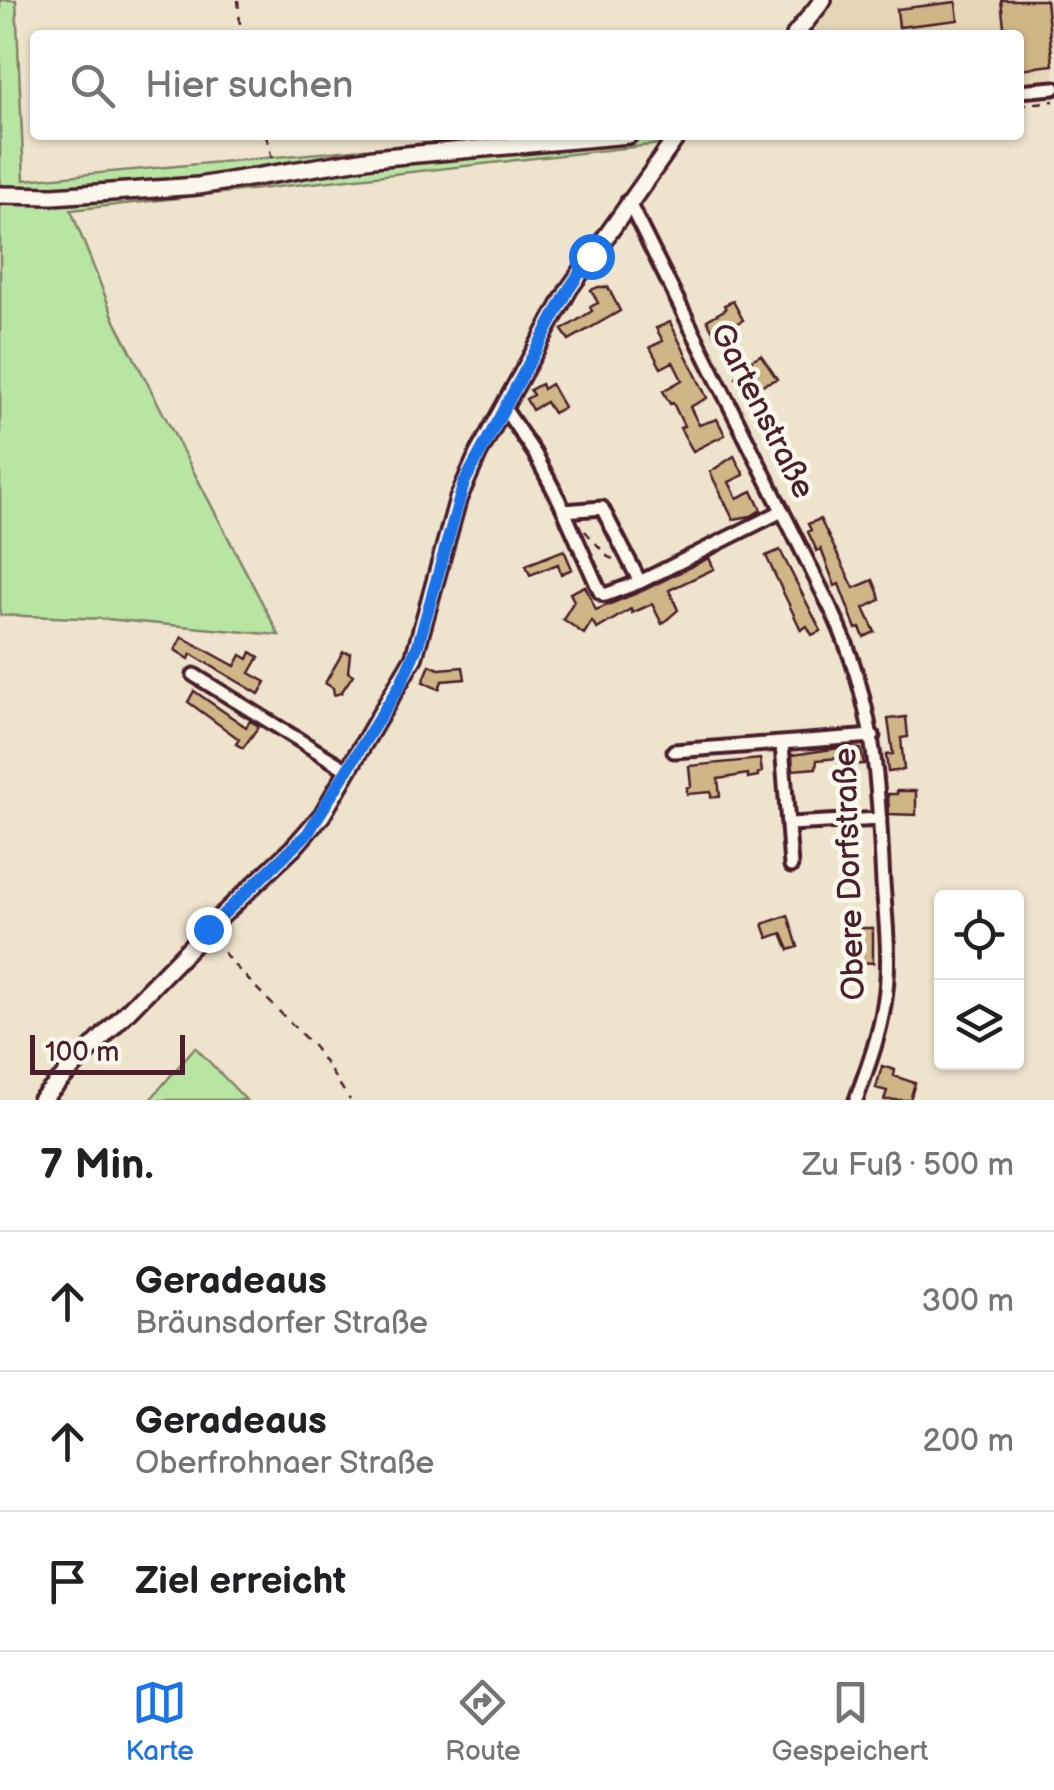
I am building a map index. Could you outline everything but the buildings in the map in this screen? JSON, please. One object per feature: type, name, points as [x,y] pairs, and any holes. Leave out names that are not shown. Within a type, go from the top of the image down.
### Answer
[{"type":"street","points":[[798,30],[823,0]]},
{"type":"street","points":[[1024,91],[1054,88]]},
{"type":"street","points":[[0,195],[53,196],[198,186],[373,158],[573,140]]},
{"type":"street","points":[[40,1100],[308,833],[349,771],[401,683],[418,645],[464,483],[569,289],[674,140]]},
{"type":"street","name":"Gartenstraße","points":[[628,201],[848,645]]},
{"type":"street","points":[[504,408],[564,511],[600,592],[612,595],[782,511]]},
{"type":"street","points":[[564,511],[602,508],[640,582]]},
{"type":"street","name":"Obere Dorfstraße","points":[[848,645],[873,736],[887,987],[876,1042],[856,1100]]},
{"type":"street","points":[[194,675],[349,771]]},
{"type":"street","points":[[674,752],[873,736]]},
{"type":"street","points":[[782,744],[791,866]]},
{"type":"street","points":[[790,824],[880,820]]},
{"type":"path","points":[[238,0],[241,30]]},
{"type":"path","points":[[1024,104],[1054,101]]},
{"type":"path","points":[[267,140],[276,174]]},
{"type":"path","points":[[586,532],[608,558],[618,562],[630,560]]},
{"type":"path","points":[[207,930],[232,963],[315,1048],[350,1100]]},
{"type":"shaded area","points":[[832,0],[1054,0],[1054,84],[1024,87],[1024,30],[810,30]]},
{"type":"green space","points":[[0,0],[16,0],[24,180],[462,140],[661,140],[661,144],[71,210],[115,321],[279,635],[106,619],[0,615]]},
{"type":"green space","points":[[195,1047],[246,1100],[150,1100]]},
{"type":"route","points":[[208,929],[308,833],[410,668],[464,483],[569,289],[591,256]]}]
